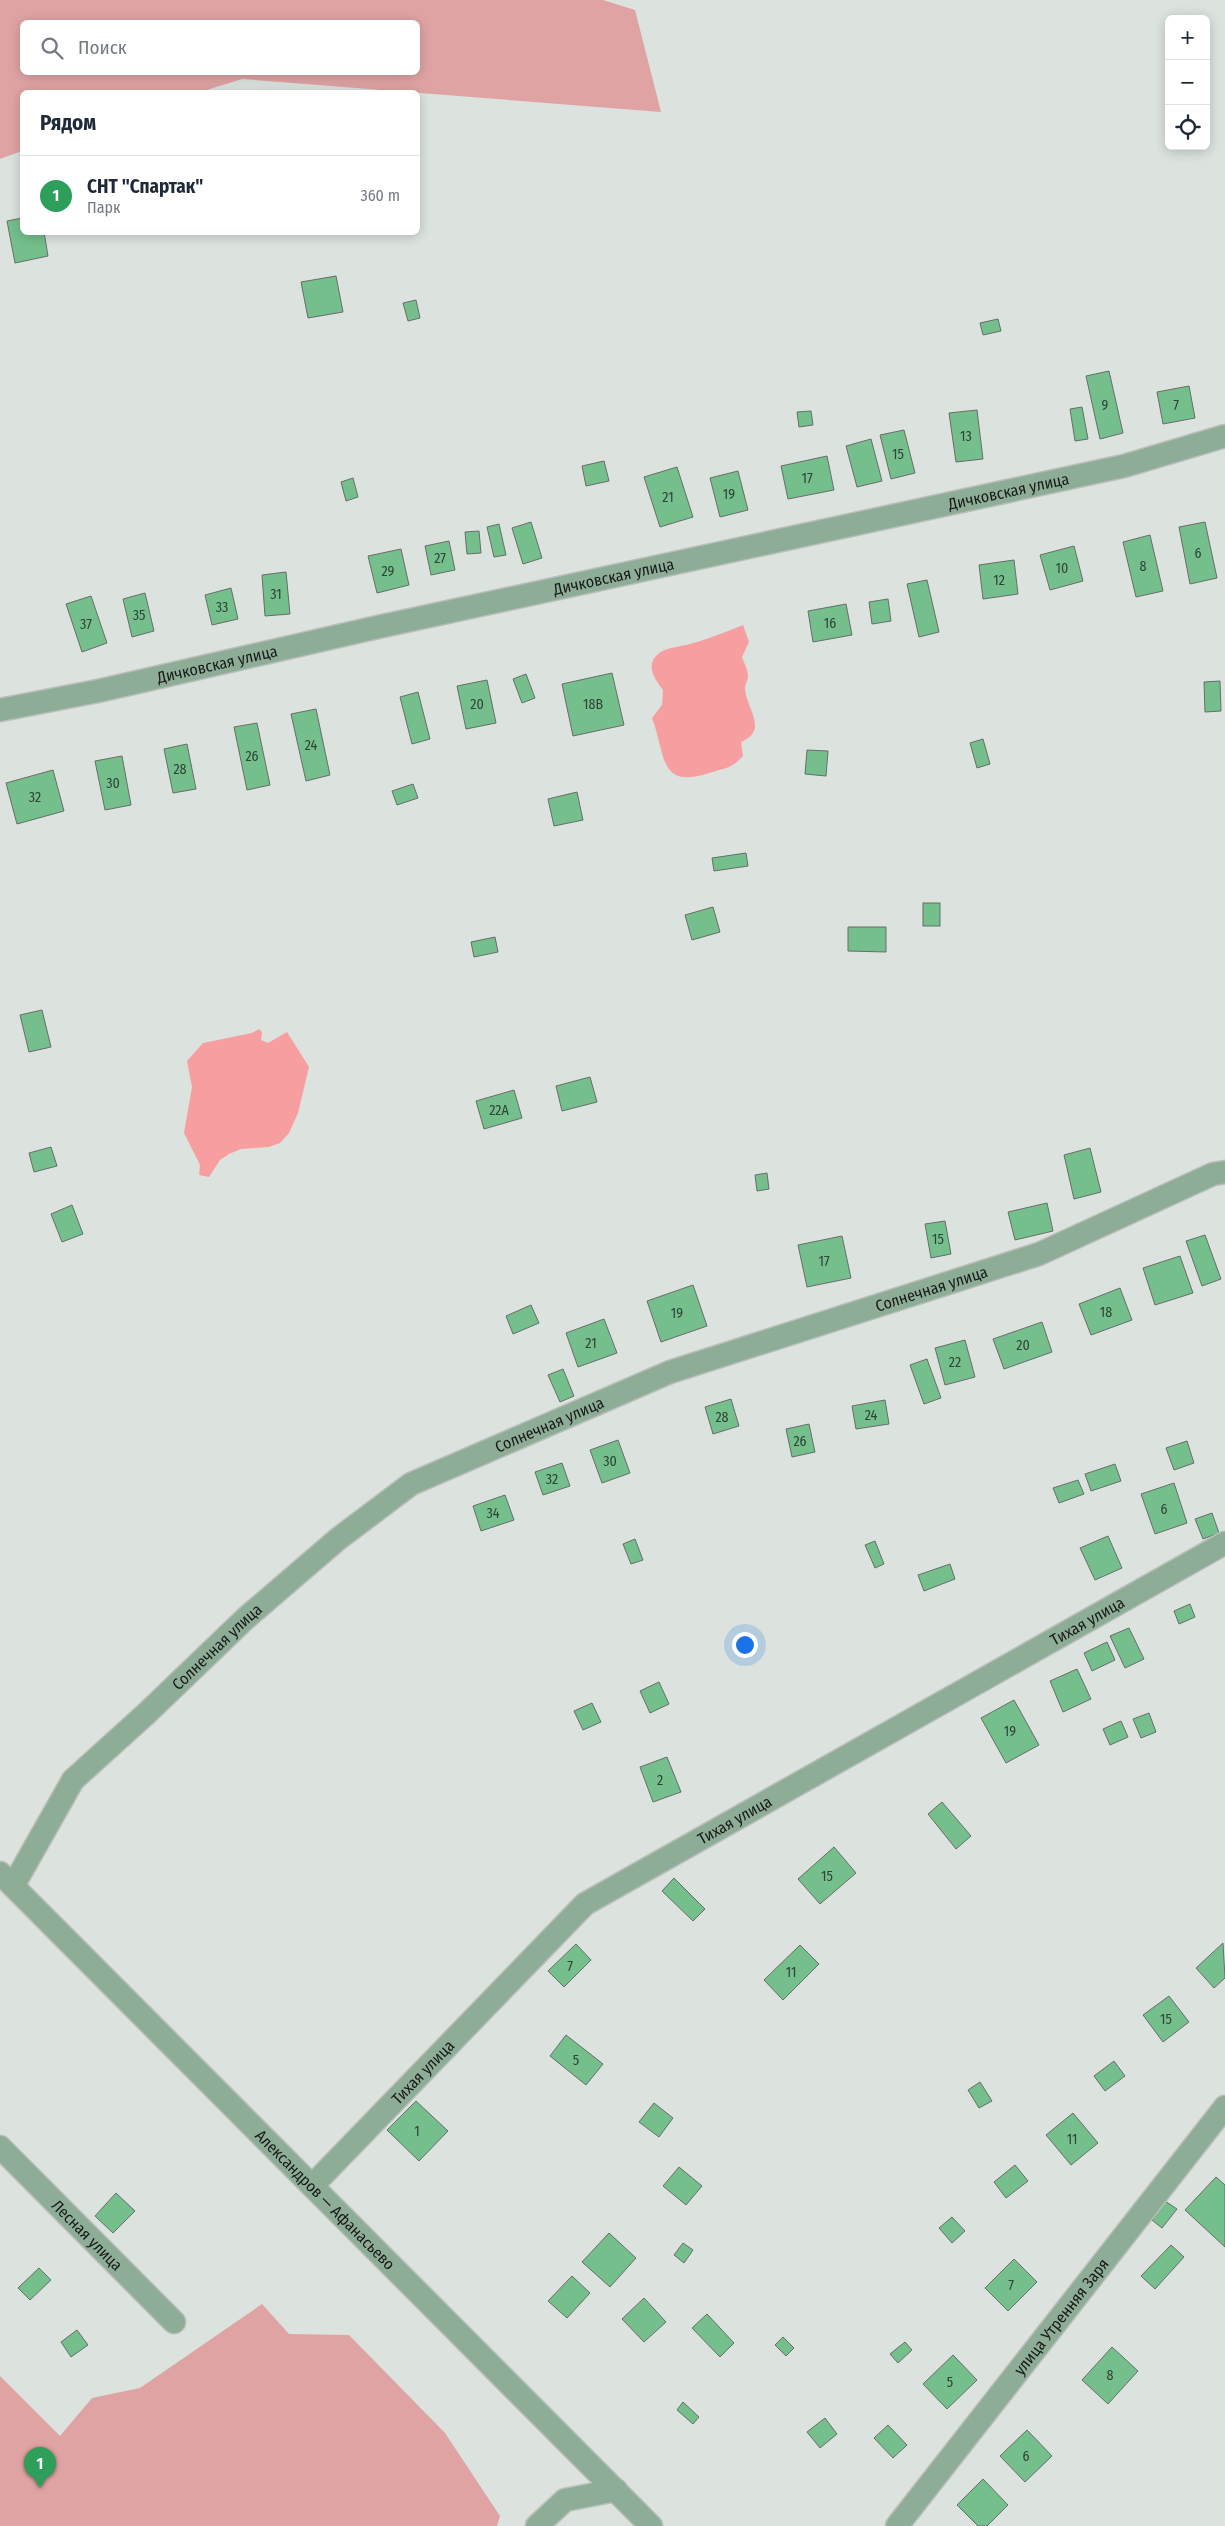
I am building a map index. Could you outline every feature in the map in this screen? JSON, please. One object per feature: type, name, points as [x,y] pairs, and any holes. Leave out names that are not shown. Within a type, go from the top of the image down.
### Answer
[{"type":"street","name":"Дичковская улица","points":[[0,710],[98,691],[388,625],[1124,466],[1225,436]]},
{"type":"street","name":"Солнечная улица","points":[[6,1880],[73,1780],[147,1713],[246,1618],[338,1539],[411,1484],[670,1372],[1039,1254],[1213,1174],[1225,1172]]},
{"type":"street","name":"Тихая улица","points":[[312,2186],[585,1904],[1225,1543]]},
{"type":"street","name":"Александров — Афанасьево","points":[[6,1880],[651,2526]]},
{"type":"street","name":"улица Утренняя Заря","points":[[897,2526],[1225,2107]]},
{"type":"street","name":"Лесная улица","points":[[0,2147],[174,2322]]},
{"type":"street","points":[[537,2526],[566,2500],[616,2490]]},
{"type":"shaded area","points":[[0,0],[603,0],[635,10],[661,112],[420,93],[420,90],[382,90],[242,79],[206,90],[20,90],[20,152],[0,159]]},
{"type":"shaded area","points":[[743,625],[749,642],[742,657],[748,674],[745,688],[754,718],[754,731],[741,742],[743,756],[731,766],[692,777],[681,777],[672,773],[667,765],[652,718],[662,705],[663,690],[653,673],[652,664],[654,659],[664,650],[703,640]]},
{"type":"shaded area","points":[[259,1029],[262,1032],[261,1040],[268,1043],[287,1032],[309,1067],[298,1113],[289,1133],[280,1143],[269,1147],[241,1149],[220,1160],[209,1177],[199,1175],[200,1165],[184,1133],[192,1087],[187,1061],[203,1043],[252,1033]]},
{"type":"shaded area","points":[[262,2304],[289,2334],[349,2335],[445,2433],[500,2516],[497,2526],[0,2526],[0,2376],[60,2436],[92,2398],[140,2388]]},
{"type":"building","points":[[20,218],[20,235],[44,235],[48,256],[15,263],[7,221]]},
{"type":"building","points":[[336,276],[343,312],[308,318],[301,282]]},
{"type":"building","points":[[416,300],[420,318],[408,321],[403,303]]},
{"type":"building","points":[[998,319],[1001,331],[983,335],[980,323]]},
{"type":"building","points":[[1109,371],[1123,433],[1100,439],[1086,376]]},
{"type":"building","points":[[1189,386],[1195,418],[1163,424],[1157,392]]},
{"type":"building","points":[[1082,407],[1088,439],[1075,441],[1070,409]]},
{"type":"building","points":[[977,410],[983,459],[956,462],[949,413]]},
{"type":"building","points":[[811,411],[813,425],[799,427],[797,412]]},
{"type":"building","points":[[904,430],[915,473],[891,479],[880,435]]},
{"type":"building","points":[[871,439],[882,481],[857,487],[846,446]]},
{"type":"building","points":[[827,456],[834,490],[788,499],[781,466]]},
{"type":"building","points":[[604,461],[609,481],[586,486],[582,466]]},
{"type":"building","points":[[677,467],[693,517],[660,527],[644,477]]},
{"type":"building","points":[[738,471],[748,510],[720,517],[710,478]]},
{"type":"building","points":[[353,478],[358,497],[346,501],[341,482]]},
{"type":"building","points":[[531,522],[542,558],[523,564],[512,528]]},
{"type":"building","points":[[1205,522],[1217,578],[1190,584],[1179,527]]},
{"type":"building","points":[[499,524],[506,555],[494,557],[487,527]]},
{"type":"building","points":[[479,531],[481,553],[467,554],[465,532]]},
{"type":"building","points":[[1150,535],[1163,591],[1136,597],[1123,542]]},
{"type":"building","points":[[449,541],[455,570],[431,575],[425,546]]},
{"type":"building","points":[[1074,546],[1083,581],[1050,590],[1040,555]]},
{"type":"building","points":[[401,549],[409,585],[377,593],[368,556]]},
{"type":"building","points":[[1014,560],[1018,594],[983,599],[979,565]]},
{"type":"building","points":[[286,572],[290,614],[265,616],[262,575]]},
{"type":"building","points":[[927,580],[939,632],[919,637],[907,584]]},
{"type":"building","points":[[231,588],[238,619],[212,625],[205,595]]},
{"type":"building","points":[[145,593],[154,631],[132,637],[123,599]]},
{"type":"building","points":[[91,596],[107,643],[82,652],[66,604]]},
{"type":"building","points":[[888,599],[891,621],[872,624],[869,602]]},
{"type":"building","points":[[846,604],[852,635],[813,642],[808,611]]},
{"type":"building","points":[[612,673],[624,725],[573,736],[562,684]]},
{"type":"building","points":[[526,674],[535,698],[522,703],[513,679]]},
{"type":"building","points":[[487,680],[496,723],[466,729],[457,686]]},
{"type":"building","points":[[1220,681],[1221,711],[1205,712],[1204,682]]},
{"type":"building","points":[[418,692],[430,739],[412,744],[400,697]]},
{"type":"building","points":[[316,709],[330,775],[306,781],[291,714]]},
{"type":"building","points":[[257,723],[270,785],[247,790],[234,727]]},
{"type":"building","points":[[983,739],[990,764],[977,768],[970,743]]},
{"type":"building","points":[[187,744],[196,789],[173,793],[164,749]]},
{"type":"building","points":[[807,750],[828,751],[826,776],[805,774]]},
{"type":"building","points":[[122,756],[131,805],[105,810],[95,761]]},
{"type":"building","points":[[53,770],[64,811],[17,824],[6,783]]},
{"type":"building","points":[[413,784],[418,798],[397,805],[392,791]]},
{"type":"building","points":[[577,792],[583,820],[554,826],[548,799]]},
{"type":"building","points":[[746,853],[748,866],[714,871],[712,858]]},
{"type":"building","points":[[923,903],[940,903],[940,926],[923,926]]},
{"type":"building","points":[[713,907],[720,932],[692,940],[685,915]]},
{"type":"building","points":[[848,927],[886,927],[886,952],[848,951]]},
{"type":"building","points":[[495,937],[498,952],[474,957],[471,942]]},
{"type":"building","points":[[42,1010],[51,1047],[29,1052],[20,1015]]},
{"type":"building","points":[[590,1077],[597,1102],[562,1111],[556,1086]]},
{"type":"building","points":[[514,1090],[522,1118],[484,1129],[476,1101]]},
{"type":"building","points":[[51,1147],[57,1166],[34,1172],[29,1153]]},
{"type":"building","points":[[1090,1148],[1101,1192],[1074,1199],[1064,1155]]},
{"type":"building","points":[[767,1173],[769,1189],[757,1191],[755,1175]]},
{"type":"building","points":[[1047,1203],[1053,1231],[1015,1240],[1008,1212]]},
{"type":"building","points":[[72,1205],[83,1234],[62,1242],[51,1214]]},
{"type":"building","points":[[945,1221],[951,1254],[931,1258],[925,1224]]},
{"type":"building","points":[[1205,1235],[1221,1279],[1202,1286],[1186,1241]]},
{"type":"building","points":[[842,1236],[851,1278],[807,1287],[798,1245]]},
{"type":"building","points":[[1180,1256],[1193,1293],[1155,1305],[1143,1268]]},
{"type":"building","points":[[693,1285],[707,1326],[661,1342],[647,1301]]},
{"type":"building","points":[[1120,1288],[1132,1320],[1091,1335],[1079,1304]]},
{"type":"building","points":[[531,1305],[539,1323],[513,1334],[506,1316]]},
{"type":"building","points":[[604,1319],[617,1353],[578,1367],[566,1333]]},
{"type":"building","points":[[1042,1322],[1052,1352],[1004,1369],[993,1339]]},
{"type":"building","points":[[965,1340],[975,1377],[945,1385],[935,1348]]},
{"type":"building","points":[[927,1359],[941,1398],[924,1404],[910,1365]]},
{"type":"building","points":[[563,1369],[574,1396],[560,1402],[548,1375]]},
{"type":"building","points":[[731,1399],[739,1426],[713,1434],[705,1407]]},
{"type":"building","points":[[885,1400],[889,1424],[856,1429],[852,1406]]},
{"type":"building","points":[[809,1424],[815,1452],[792,1457],[786,1429]]},
{"type":"building","points":[[618,1440],[630,1473],[602,1483],[590,1450]]},
{"type":"building","points":[[1187,1441],[1194,1463],[1174,1470],[1166,1448]]},
{"type":"building","points":[[562,1463],[570,1486],[543,1495],[535,1472]]},
{"type":"building","points":[[1115,1464],[1121,1481],[1091,1491],[1085,1474]]},
{"type":"building","points":[[1078,1480],[1084,1494],[1059,1503],[1053,1488]]},
{"type":"building","points":[[1174,1483],[1187,1523],[1155,1534],[1141,1494]]},
{"type":"building","points":[[505,1495],[514,1520],[481,1531],[473,1506]]},
{"type":"building","points":[[1212,1513],[1219,1533],[1203,1539],[1195,1519]]},
{"type":"building","points":[[1108,1536],[1122,1568],[1095,1580],[1080,1548]]},
{"type":"building","points":[[635,1539],[643,1560],[631,1564],[623,1544]]},
{"type":"building","points":[[875,1541],[884,1564],[875,1568],[865,1545]]},
{"type":"building","points":[[950,1564],[955,1579],[924,1591],[918,1575]]},
{"type":"building","points":[[1190,1604],[1195,1617],[1179,1624],[1174,1611]]},
{"type":"building","points":[[1129,1628],[1144,1659],[1125,1668],[1110,1636]]},
{"type":"building","points":[[1107,1642],[1115,1660],[1092,1671],[1084,1653]]},
{"type":"building","points":[[1077,1669],[1091,1699],[1063,1712],[1050,1681]]},
{"type":"building","points":[[659,1682],[669,1704],[650,1713],[640,1691]]},
{"type":"building","points":[[1014,1700],[1039,1745],[1006,1763],[981,1718]]},
{"type":"building","points":[[592,1703],[601,1722],[583,1730],[574,1711]]},
{"type":"building","points":[[1149,1713],[1156,1732],[1141,1738],[1133,1719]]},
{"type":"building","points":[[1121,1721],[1128,1737],[1110,1745],[1103,1729]]},
{"type":"building","points":[[667,1757],[681,1792],[653,1802],[640,1767]]},
{"type":"building","points":[[942,1802],[971,1836],[956,1849],[928,1814]]},
{"type":"building","points":[[834,1847],[856,1873],[820,1904],[798,1879]]},
{"type":"building","points":[[674,1878],[705,1909],[693,1921],[662,1891]]},
{"type":"building","points":[[1223,1943],[1225,1978],[1214,1988],[1196,1968]]},
{"type":"building","points":[[576,1944],[591,1960],[564,1987],[548,1971]]},
{"type":"building","points":[[800,1945],[819,1964],[783,2000],[764,1980]]},
{"type":"building","points":[[1169,1996],[1189,2022],[1163,2042],[1143,2015]]},
{"type":"building","points":[[566,2035],[603,2064],[586,2085],[550,2056]]},
{"type":"building","points":[[1114,2061],[1125,2076],[1105,2091],[1094,2076]]},
{"type":"building","points":[[980,2082],[992,2101],[979,2108],[968,2090]]},
{"type":"building","points":[[416,2101],[448,2131],[419,2161],[387,2130]]},
{"type":"building","points":[[654,2103],[673,2118],[659,2137],[639,2122]]},
{"type":"building","points":[[1073,2113],[1098,2143],[1071,2165],[1046,2135]]},
{"type":"building","points":[[1015,2165],[1028,2181],[1006,2198],[994,2182]]},
{"type":"building","points":[[679,2167],[702,2186],[686,2205],[663,2186]]},
{"type":"building","points":[[1216,2177],[1225,2185],[1225,2247],[1185,2210]]},
{"type":"building","points":[[116,2193],[135,2211],[113,2233],[95,2216]]},
{"type":"building","points":[[1165,2201],[1177,2209],[1162,2228],[1152,2220]]},
{"type":"building","points":[[952,2217],[965,2231],[952,2243],[939,2228]]},
{"type":"building","points":[[609,2233],[636,2258],[610,2287],[582,2262]]},
{"type":"building","points":[[683,2243],[693,2250],[684,2263],[674,2255]]},
{"type":"building","points":[[1171,2245],[1184,2257],[1155,2289],[1141,2276]]},
{"type":"building","points":[[1014,2259],[1037,2282],[1008,2311],[985,2288]]},
{"type":"building","points":[[39,2268],[51,2280],[30,2300],[18,2288]]},
{"type":"building","points":[[572,2276],[590,2293],[567,2318],[548,2301]]},
{"type":"building","points":[[644,2298],[666,2322],[644,2342],[622,2319]]},
{"type":"building","points":[[707,2314],[734,2343],[720,2357],[692,2328]]},
{"type":"building","points":[[77,2330],[88,2345],[71,2357],[61,2342]]},
{"type":"building","points":[[783,2337],[794,2348],[786,2356],[775,2345]]},
{"type":"building","points":[[905,2342],[912,2350],[898,2363],[890,2354]]},
{"type":"building","points":[[1112,2347],[1138,2371],[1108,2404],[1082,2380]]},
{"type":"building","points":[[953,2355],[977,2380],[947,2409],[923,2384]]},
{"type":"building","points":[[683,2402],[699,2417],[693,2424],[677,2410]]},
{"type":"building","points":[[825,2418],[837,2434],[820,2448],[807,2432]]},
{"type":"building","points":[[888,2425],[907,2445],[893,2458],[874,2438]]},
{"type":"building","points":[[1027,2430],[1052,2456],[1025,2482],[1000,2456]]},
{"type":"building","points":[[983,2479],[1008,2505],[987,2526],[978,2526],[957,2505]]},
{"type":"place","name":"СНТ \"Спартак\"","points":[[40,2488]]}]
